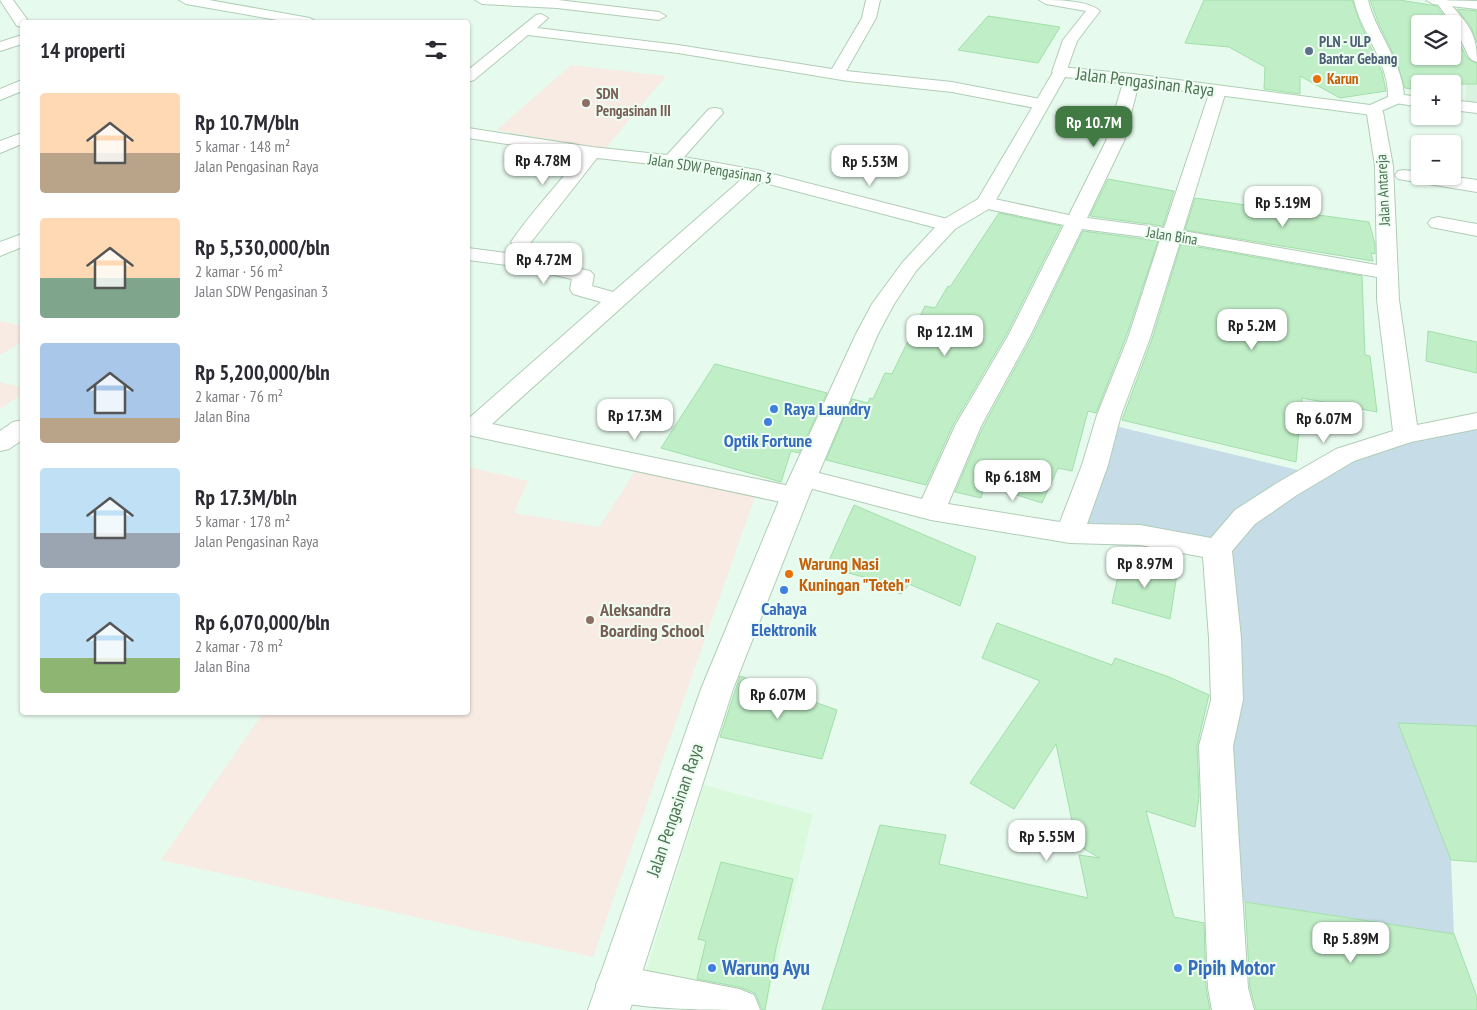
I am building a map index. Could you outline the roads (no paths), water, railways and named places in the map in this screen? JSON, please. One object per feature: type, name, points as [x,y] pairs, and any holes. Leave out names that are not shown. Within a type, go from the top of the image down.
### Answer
[{"type":"street","points":[[186,0],[299,20]]},
{"type":"street","points":[[482,0],[558,2],[659,16]]},
{"type":"street","points":[[837,74],[869,18],[873,0]]},
{"type":"street","points":[[1046,0],[1089,6],[1093,11],[1070,40],[1060,72]]},
{"type":"street","points":[[1360,0],[1368,25],[1392,76],[1397,91],[1396,99]]},
{"type":"street","points":[[1437,0],[1477,4]]},
{"type":"street","points":[[1437,0],[1470,30],[1477,57]]},
{"type":"street","points":[[470,75],[527,31],[558,2]]},
{"type":"street","points":[[5,5],[20,21]]},
{"type":"street","points":[[527,31],[678,49],[837,74],[952,87],[1040,104]]},
{"type":"street","points":[[0,47],[20,40]]},
{"type":"street","name":"Jalan Pengasinan Raya","points":[[613,997],[717,689],[799,487],[867,334],[883,304],[908,267],[948,226],[986,203],[1040,104],[1060,72],[1132,79],[1372,110]]},
{"type":"street","points":[[931,511],[968,426],[1019,336],[1115,141],[1132,79]]},
{"type":"street","points":[[0,95],[20,86]]},
{"type":"street","points":[[1070,533],[1095,465],[1109,416],[1139,338],[1218,91]]},
{"type":"street","points":[[1372,110],[1396,99],[1411,101]]},
{"type":"street","points":[[1461,106],[1477,108]]},
{"type":"street","name":"Jalan Antareja","points":[[1372,110],[1375,112],[1384,166],[1388,300],[1406,435]]},
{"type":"street","points":[[671,161],[715,113]]},
{"type":"street","name":"Jalan SDW Pengasinan 3","points":[[470,133],[757,174],[948,226]]},
{"type":"street","points":[[0,148],[20,139]]},
{"type":"street","points":[[521,242],[592,152]]},
{"type":"street","points":[[470,427],[617,300],[757,174]]},
{"type":"street","points":[[1404,175],[1477,186]]},
{"type":"street","name":"Jalan Bina","points":[[986,203],[1075,222],[1172,235],[1387,273]]},
{"type":"street","points":[[1438,223],[1477,230]]},
{"type":"street","points":[[0,250],[20,241]]},
{"type":"street","points":[[470,254],[514,260],[583,275],[580,288],[617,300]]},
{"type":"street","points":[[1232,1010],[1228,988],[1216,746],[1227,700],[1225,638],[1216,550],[1245,517],[1345,456],[1406,435],[1477,421]]},
{"type":"street","points":[[470,427],[931,511],[1070,533],[1140,535],[1216,550]]},
{"type":"street","points":[[0,443],[20,429]]},
{"type":"street","points":[[613,997],[739,1010]]},
{"type":"place","name":"PLN - ULP Bantar Gebang","points":[[1309,51]]},
{"type":"place","name":"Karun","points":[[1317,79]]},
{"type":"place","name":"SDN Pengasinan III","points":[[586,103]]},
{"type":"place","name":"Raya Laundry","points":[[774,409]]},
{"type":"place","name":"Optik Fortune","points":[[768,422]]},
{"type":"place","name":"Warung Nasi Kuningan \"Teteh\"","points":[[789,574]]},
{"type":"place","name":"Cahaya Elektronik","points":[[784,590]]},
{"type":"place","name":"Aleksandra Boarding School","points":[[590,620]]},
{"type":"place","name":"Warung Ayu","points":[[712,968]]},
{"type":"place","name":"Pipih Motor","points":[[1178,968]]}]
